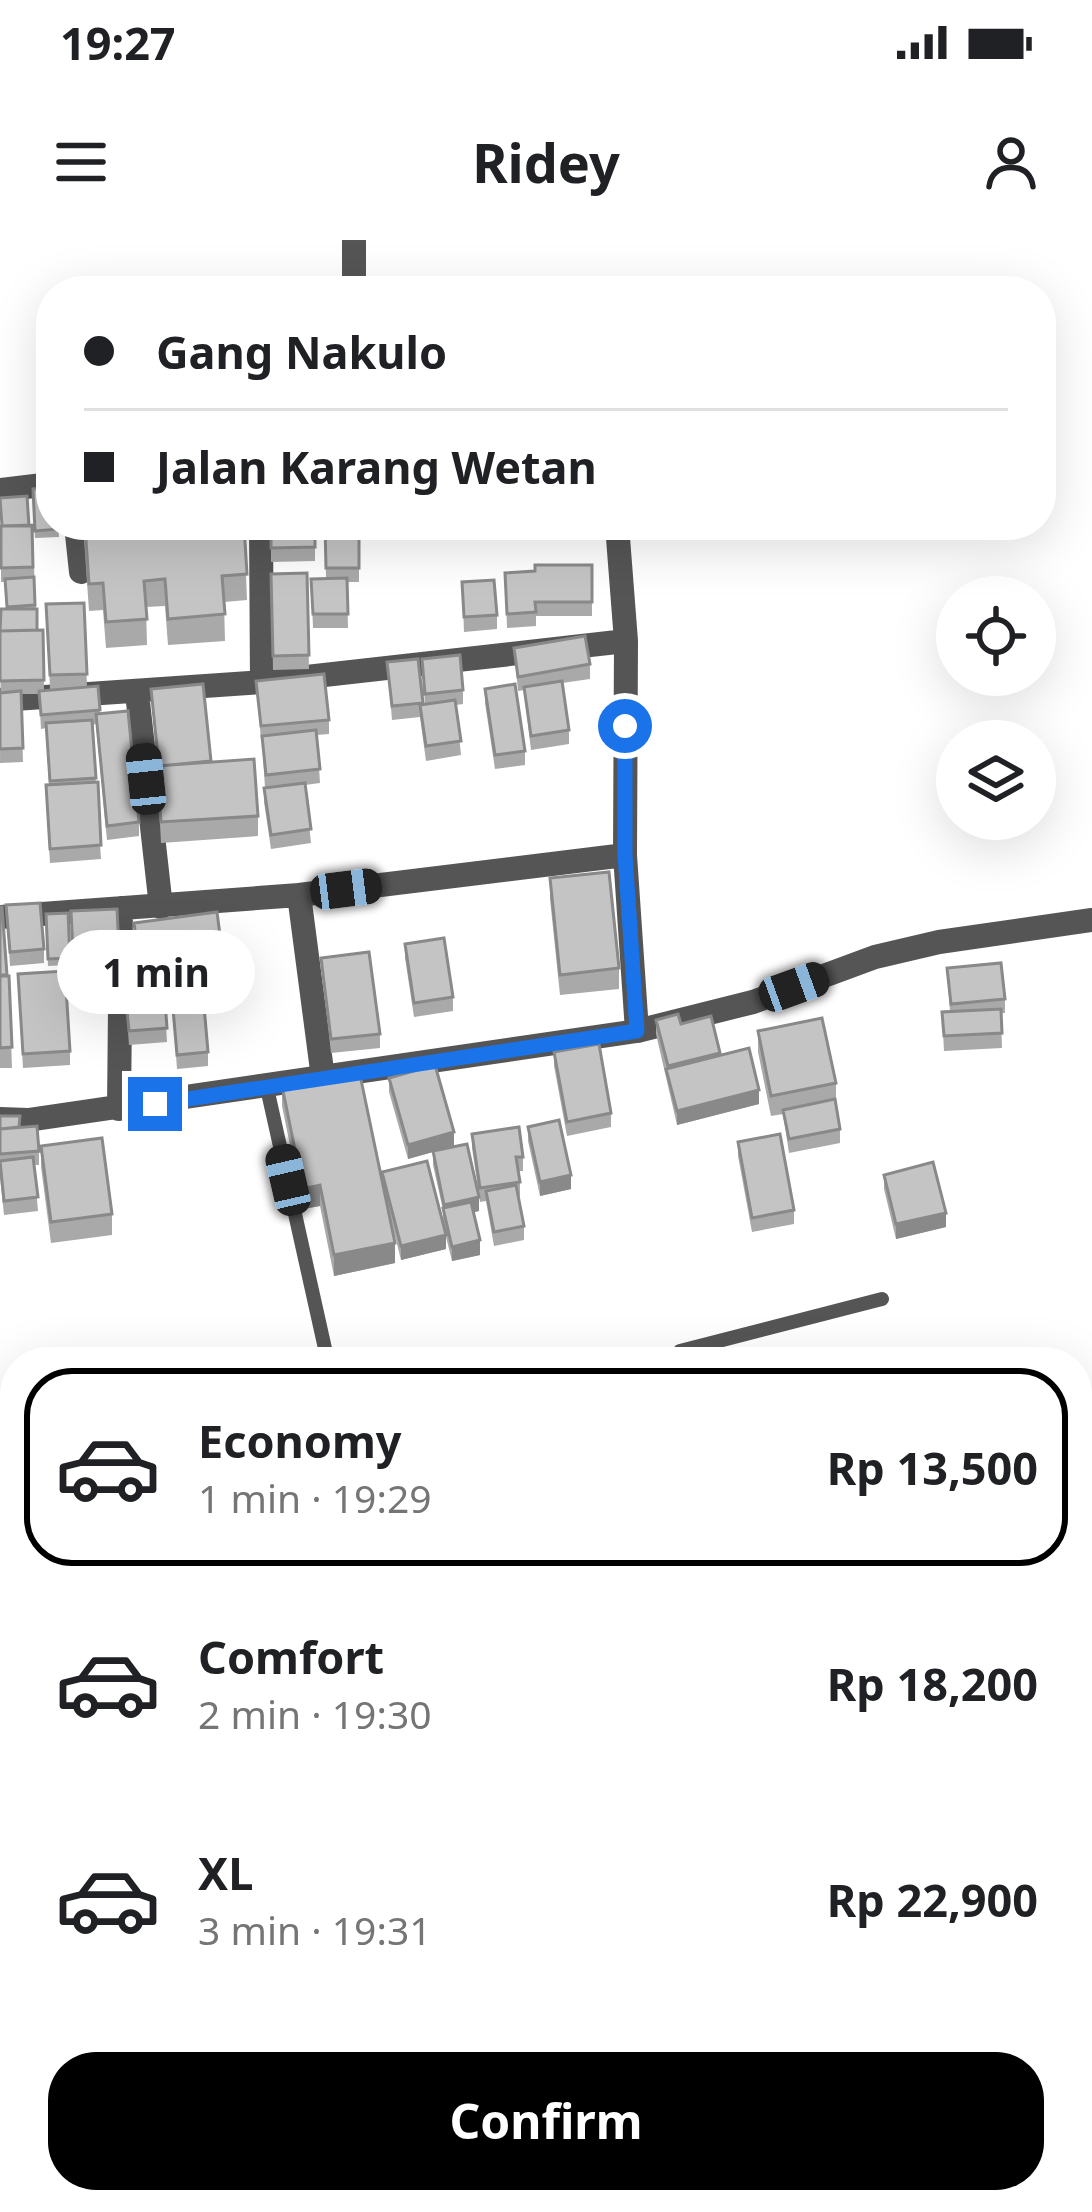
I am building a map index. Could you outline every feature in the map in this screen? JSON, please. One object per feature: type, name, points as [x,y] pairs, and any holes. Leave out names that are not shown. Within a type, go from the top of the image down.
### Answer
[{"type":"street","points":[[354,276],[355,240]]},
{"type":"street","points":[[0,490],[36,486]]},
{"type":"street","points":[[78,540],[81,572]]},
{"type":"street","points":[[261,540],[262,682]]},
{"type":"street","points":[[618,540],[626,640],[625,855],[637,1031]]},
{"type":"street","points":[[0,700],[262,682],[626,640]]},
{"type":"street","points":[[137,693],[161,907]]},
{"type":"street","points":[[0,917],[299,895],[625,855]]},
{"type":"street","points":[[299,895],[322,1078]]},
{"type":"street","points":[[119,1108],[121,908]]},
{"type":"street","points":[[0,1119],[28,1120],[267,1088],[637,1031],[753,1001],[875,957],[939,942],[1092,920]]},
{"type":"lane","points":[[267,1088],[325,1347]]},
{"type":"lane","points":[[696,1347],[882,1299]]},
{"type":"building","points":[[27,496],[29,526],[2,526],[0,498]]},
{"type":"building","points":[[32,525],[33,567],[1,568],[1,526]]},
{"type":"building","points":[[86,540],[245,540],[247,574],[222,576],[225,614],[168,619],[165,579],[144,581],[147,619],[106,622],[103,583],[89,584]]},
{"type":"building","points":[[271,540],[315,540],[315,547],[271,548]]},
{"type":"building","points":[[325,540],[359,540],[359,568],[326,568]]},
{"type":"building","points":[[535,565],[592,565],[592,602],[535,602],[536,612],[507,614],[505,573],[535,571]]},
{"type":"building","points":[[307,573],[309,655],[273,656],[271,574]]},
{"type":"building","points":[[34,577],[35,605],[7,607],[5,579]]},
{"type":"building","points":[[347,578],[348,614],[313,614],[311,579]]},
{"type":"building","points":[[494,580],[497,615],[464,617],[462,582]]},
{"type":"building","points":[[84,603],[87,674],[50,675],[46,604]]},
{"type":"building","points":[[1,609],[37,609],[37,630],[0,631]]},
{"type":"building","points":[[43,630],[44,680],[0,681],[0,631]]},
{"type":"building","points":[[585,636],[590,664],[518,677],[514,648]]},
{"type":"building","points":[[460,655],[463,690],[425,694],[422,659]]},
{"type":"building","points":[[418,659],[423,703],[392,706],[387,662]]},
{"type":"building","points":[[324,674],[329,720],[261,726],[256,681]]},
{"type":"building","points":[[562,681],[569,730],[531,736],[524,687]]},
{"type":"building","points":[[203,684],[211,761],[159,766],[151,689]]},
{"type":"building","points":[[515,684],[525,751],[495,755],[485,689]]},
{"type":"building","points":[[98,686],[100,710],[41,715],[39,691]]},
{"type":"building","points":[[21,691],[23,748],[0,749],[0,693]]},
{"type":"building","points":[[455,700],[461,741],[426,746],[420,705]]},
{"type":"building","points":[[128,711],[139,822],[107,826],[96,714]]},
{"type":"building","points":[[92,720],[96,778],[50,781],[46,723]]},
{"type":"building","points":[[316,730],[320,769],[266,775],[262,736]]},
{"type":"building","points":[[254,759],[258,816],[161,822],[157,766]]},
{"type":"building","points":[[98,782],[101,845],[50,849],[46,785]]},
{"type":"building","points":[[305,783],[311,829],[271,835],[264,788]]},
{"type":"building","points":[[609,872],[619,968],[560,975],[550,878]]},
{"type":"building","points":[[40,903],[44,949],[10,952],[6,905]]},
{"type":"building","points":[[2,907],[7,975],[0,975]]},
{"type":"building","points":[[117,909],[119,949],[73,951],[71,911]]},
{"type":"building","points":[[217,912],[224,966],[141,977],[134,923]]},
{"type":"building","points":[[68,913],[70,958],[48,959],[46,914]]},
{"type":"building","points":[[444,938],[453,997],[414,1003],[405,944]]},
{"type":"building","points":[[369,952],[380,1034],[331,1039],[321,958]]},
{"type":"building","points":[[1001,963],[1005,999],[951,1004],[947,968]]},
{"type":"building","points":[[65,971],[70,1051],[23,1054],[18,974]]},
{"type":"building","points":[[0,976],[9,976],[12,1047],[0,1048]]},
{"type":"building","points":[[164,987],[167,1028],[129,1031],[125,991]]},
{"type":"building","points":[[203,994],[208,1052],[177,1055],[172,997]]},
{"type":"building","points":[[1001,1009],[1002,1033],[944,1036],[942,1012]]},
{"type":"building","points":[[678,1014],[681,1024],[711,1016],[720,1053],[668,1066],[656,1020]]},
{"type":"building","points":[[822,1018],[836,1083],[771,1096],[758,1031]]},
{"type":"building","points":[[599,1044],[611,1113],[567,1122],[554,1052]]},
{"type":"building","points":[[749,1048],[759,1090],[677,1111],[666,1069]]},
{"type":"building","points":[[435,1065],[454,1132],[408,1145],[389,1078]]},
{"type":"building","points":[[359,1070],[395,1243],[334,1255],[320,1185],[303,1189],[282,1086]]},
{"type":"building","points":[[835,1099],[840,1129],[789,1139],[783,1110]]},
{"type":"building","points":[[0,1116],[20,1116],[19,1127],[0,1129]]},
{"type":"building","points":[[559,1120],[571,1175],[540,1182],[528,1127]]},
{"type":"building","points":[[37,1126],[39,1151],[0,1154],[0,1129]]},
{"type":"building","points":[[519,1127],[520,1182],[480,1188],[472,1134]]},
{"type":"building","points":[[780,1134],[794,1210],[752,1218],[738,1142]]},
{"type":"building","points":[[102,1138],[112,1214],[51,1222],[41,1146]]},
{"type":"building","points":[[467,1144],[479,1197],[444,1205],[433,1151]]},
{"type":"building","points":[[33,1157],[38,1197],[4,1201],[0,1161]]},
{"type":"building","points":[[427,1161],[446,1235],[401,1246],[382,1172]]},
{"type":"building","points":[[933,1162],[946,1213],[896,1224],[884,1175]]},
{"type":"building","points":[[516,1185],[524,1226],[494,1232],[486,1191]]},
{"type":"building","points":[[471,1202],[480,1240],[452,1247],[443,1208]]},
{"type":"route","points":[[155,1104],[637,1031],[625,855],[625,726]]}]
